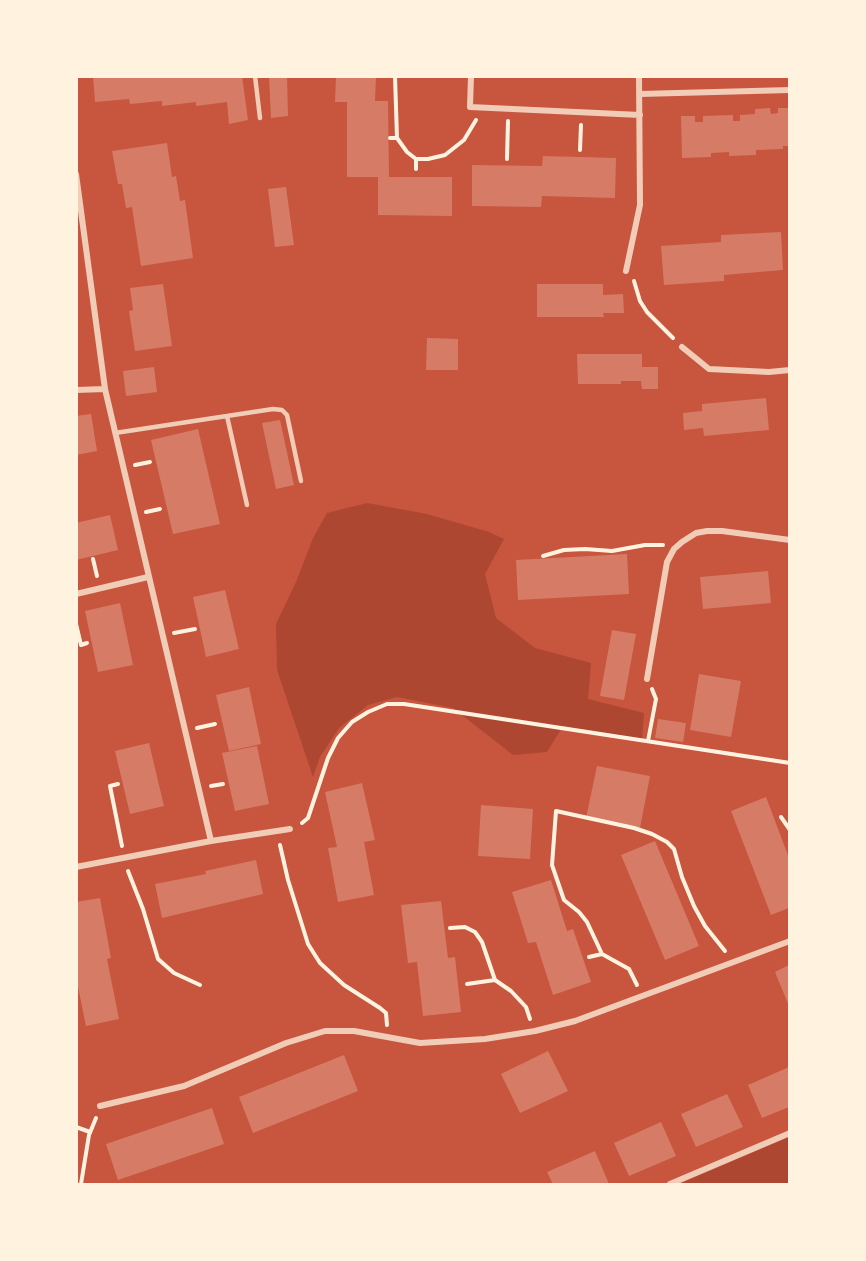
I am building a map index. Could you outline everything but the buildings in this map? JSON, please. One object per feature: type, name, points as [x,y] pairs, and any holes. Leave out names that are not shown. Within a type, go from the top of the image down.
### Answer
[{"type":"street","points":[[471,76],[470,107],[640,115]]},
{"type":"street","points":[[626,271],[640,205],[639,76]]},
{"type":"street","points":[[640,94],[789,90]]},
{"type":"street","points":[[76,174],[105,389],[211,841]]},
{"type":"street","points":[[682,347],[709,369],[769,372],[789,370]]},
{"type":"street","points":[[76,390],[105,389]]},
{"type":"street","points":[[647,679],[667,562],[674,549],[696,533],[707,531],[789,540]]},
{"type":"street","points":[[76,594],[148,577]]},
{"type":"street","points":[[76,867],[211,841],[290,829]]},
{"type":"street","points":[[100,1106],[184,1086],[286,1043],[325,1031],[354,1031],[420,1043],[450,1043],[535,1031],[575,1021],[789,941]]},
{"type":"street","points":[[669,1185],[789,1133]]},
{"type":"lane","points":[[255,76],[260,118]]},
{"type":"lane","points":[[115,433],[273,409],[282,410],[287,416],[301,481]]},
{"type":"lane","points":[[227,416],[247,505]]},
{"type":"path","points":[[395,76],[397,138],[407,152],[416,159],[445,155],[464,140],[475,123]]},
{"type":"path","points":[[507,159],[508,108]]},
{"type":"path","points":[[580,150],[582,112]]},
{"type":"path","points":[[390,138],[397,138]]},
{"type":"path","points":[[416,159],[416,170]]},
{"type":"path","points":[[626,271],[633,276],[640,301],[647,312],[682,347]]},
{"type":"path","points":[[543,555],[564,550],[612,551],[645,545],[663,545],[674,549]]},
{"type":"path","points":[[76,624],[81,645],[87,643]]},
{"type":"path","points":[[647,679],[656,699],[648,741]]},
{"type":"path","points":[[290,829],[300,825],[308,818],[328,758],[338,738],[352,722],[387,704],[404,704],[789,763]]},
{"type":"path","points":[[118,784],[110,786],[122,845]]},
{"type":"path","points":[[642,997],[629,969],[602,954],[587,922],[564,900],[552,866],[555,811],[634,828],[667,842],[674,849],[681,877],[705,926],[735,962]]},
{"type":"path","points":[[781,817],[789,830]]},
{"type":"path","points":[[277,830],[288,880],[308,944],[320,963],[344,985],[386,1013],[385,1037]]},
{"type":"path","points":[[124,858],[158,959],[174,973],[200,985]]},
{"type":"path","points":[[450,928],[465,927],[475,933],[482,942],[495,980],[511,991],[526,1007],[535,1031]]},
{"type":"path","points":[[589,957],[602,954]]},
{"type":"path","points":[[467,984],[495,980]]},
{"type":"path","points":[[81,1185],[90,1132],[100,1106]]},
{"type":"path","points":[[76,1127],[90,1132]]},
{"type":"shaded area","points":[[367,503],[427,514],[489,532],[504,539],[485,574],[496,618],[535,648],[591,663],[588,699],[644,713],[642,739],[563,726],[547,752],[513,755],[453,708],[397,697],[368,705],[339,728],[320,757],[313,777],[277,670],[276,624],[313,538],[327,513]]},
{"type":"shaded area","points":[[789,1137],[789,1184],[679,1184]]}]
